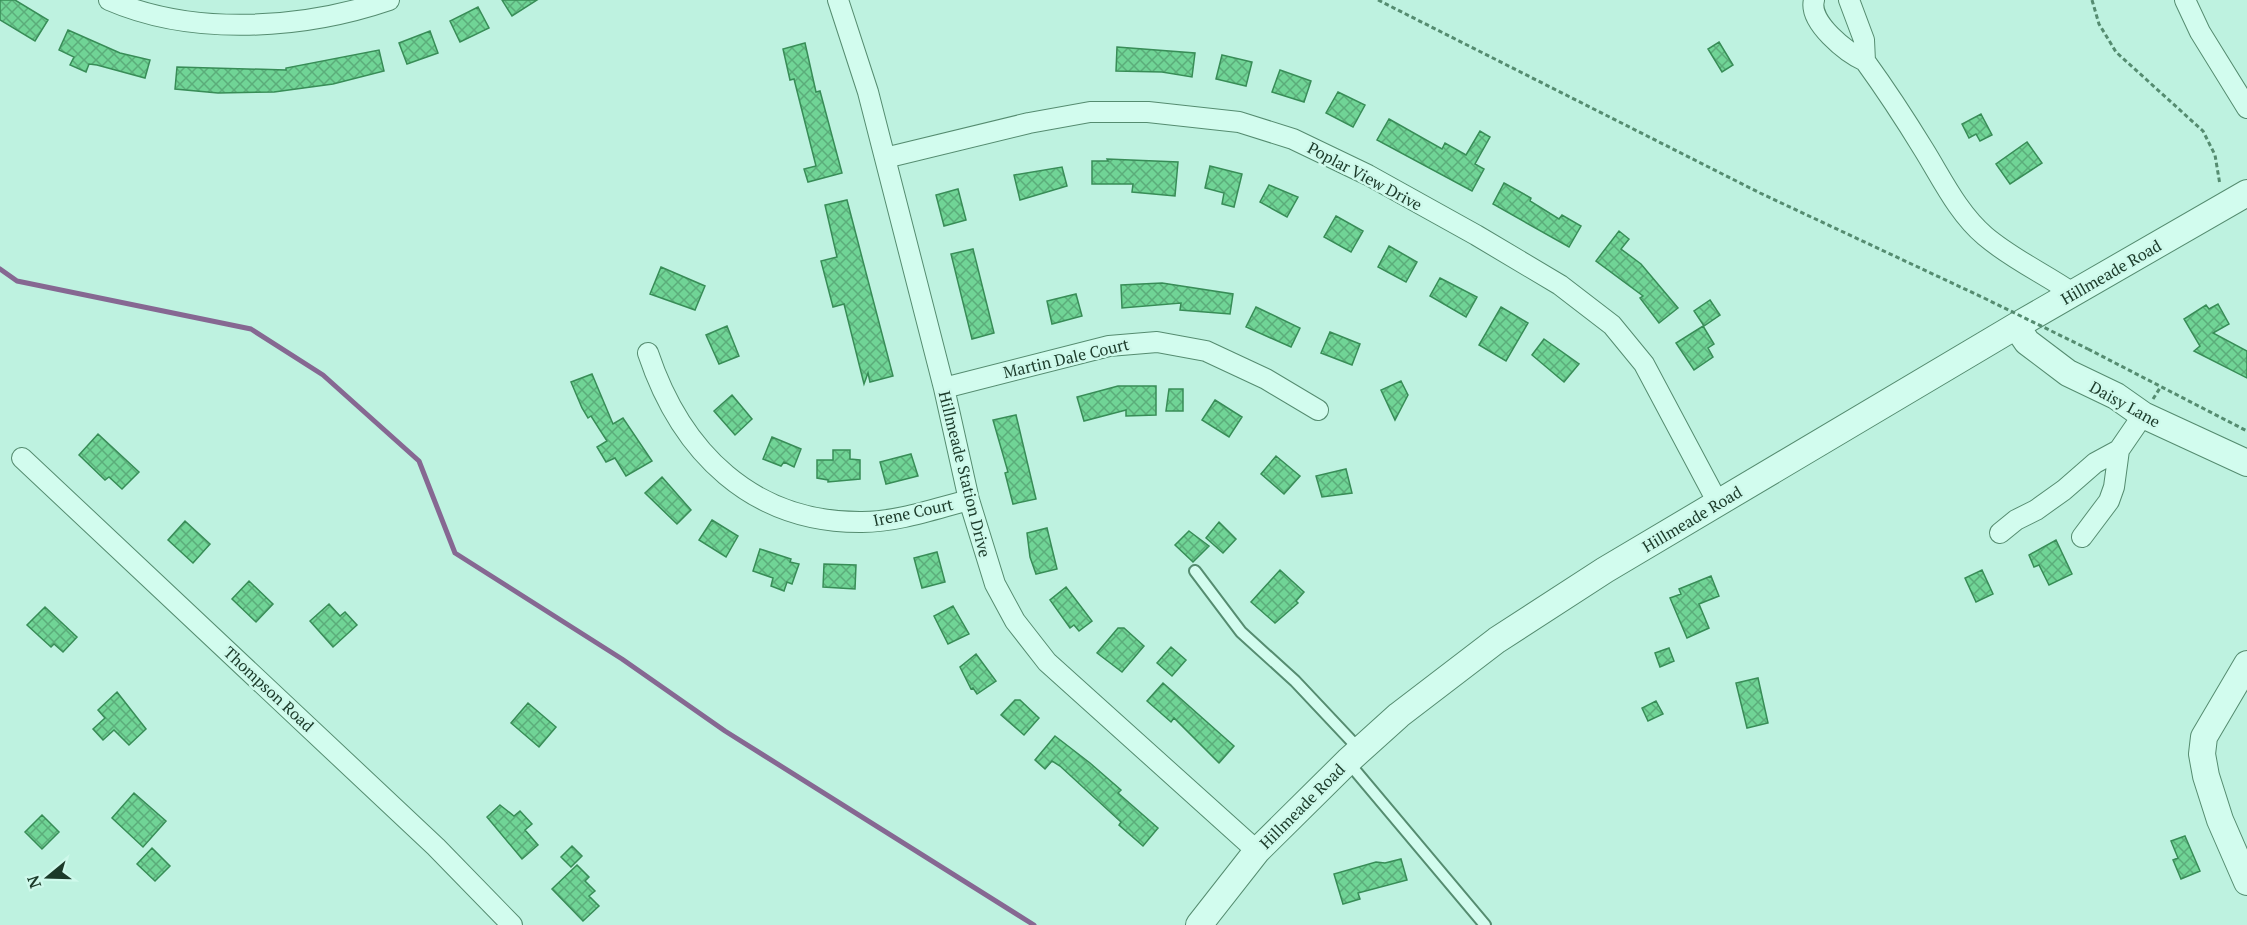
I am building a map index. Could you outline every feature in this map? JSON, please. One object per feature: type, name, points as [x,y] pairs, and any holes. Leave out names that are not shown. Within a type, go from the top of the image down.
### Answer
[{"type":"street","points":[[109,0],[146,12],[179,19],[255,24],[343,14],[389,0]]},
{"type":"street","name":"Hillmeade Station Drive","points":[[838,0],[848,23],[885,158],[944,388],[969,500],[995,584],[1015,621],[1064,677],[1257,851]]},
{"type":"street","points":[[1814,0],[1812,8],[1816,19],[1851,54],[1865,61],[1903,116],[1955,202],[1984,235],[2074,294]]},
{"type":"street","points":[[1849,0],[1864,40],[1865,61]]},
{"type":"street","points":[[2185,0],[2200,32],[2247,108]]},
{"type":"street","name":"Poplar View Drive","points":[[885,158],[1029,123],[1090,112],[1148,112],[1239,122],[1293,139],[1368,175],[1476,235],[1560,285],[1612,325],[1644,364],[1718,503]]},
{"type":"street","name":"Hillmeade Road","points":[[1199,925],[1257,851],[1354,756],[1400,715],[1497,640],[1551,604],[1718,503],[2016,326],[2247,193]]},
{"type":"street","name":"Daisy Lane","points":[[2016,326],[2027,342],[2083,381],[2116,396],[2143,415],[2247,464]]},
{"type":"street","name":"Martin Dale Court","points":[[944,388],[1109,346],[1157,342],[1206,351],[1266,379],[1318,410]]},
{"type":"street","name":"Irene Court","points":[[648,353],[670,406],[701,453],[729,479],[779,507],[813,518],[861,522],[895,518],[969,500]]},
{"type":"street","points":[[2082,537],[2109,501],[2114,487],[2119,450],[2143,415]]},
{"type":"street","points":[[2000,533],[2016,520],[2055,497],[2095,463],[2119,450]]},
{"type":"street","name":"Thompson Road","points":[[22,458],[436,847],[512,925]]},
{"type":"street","points":[[2247,664],[2204,737],[2202,754],[2206,776],[2220,820],[2247,882]]},
{"type":"lane","points":[[1195,571],[1241,632],[1295,681],[1485,925]]},
{"type":"path","points":[[1378,0],[1760,193],[1984,298],[2247,431]]},
{"type":"path","points":[[2092,0],[2099,24],[2116,52],[2203,131],[2210,142],[2219,177],[2222,208]]},
{"type":"building","points":[[0,0],[15,0],[48,20],[35,41],[0,20]]},
{"type":"building","points":[[502,0],[537,0],[512,16]]},
{"type":"building","points":[[478,7],[489,28],[460,42],[450,21]]},
{"type":"building","points":[[68,30],[120,53],[150,60],[145,78],[97,65],[89,64],[86,72],[70,65],[74,57],[59,50]]},
{"type":"building","points":[[430,31],[438,53],[407,64],[399,43]]},
{"type":"building","points":[[1719,42],[1733,65],[1722,72],[1708,49]]},
{"type":"building","points":[[805,43],[816,92],[820,91],[842,173],[808,182],[804,169],[816,166],[794,79],[790,80],[783,49]]},
{"type":"building","points":[[1117,47],[1195,53],[1192,77],[1162,72],[1116,71]]},
{"type":"building","points":[[379,50],[384,71],[333,84],[274,92],[218,93],[175,89],[177,67],[286,70],[286,68]]},
{"type":"building","points":[[1222,55],[1252,62],[1246,86],[1216,79]]},
{"type":"building","points":[[1280,70],[1311,81],[1304,102],[1272,92]]},
{"type":"building","points":[[1338,92],[1365,105],[1353,127],[1326,113]]},
{"type":"building","points":[[1981,114],[1992,135],[1980,141],[1976,134],[1969,138],[1962,124]]},
{"type":"building","points":[[1389,119],[1442,149],[1445,143],[1466,155],[1480,131],[1490,137],[1475,164],[1484,169],[1472,191],[1377,140]]},
{"type":"building","points":[[2027,142],[2042,163],[2010,184],[1996,164]]},
{"type":"building","points":[[1107,159],[1178,162],[1175,196],[1132,192],[1133,184],[1092,184],[1092,161],[1108,161]]},
{"type":"building","points":[[1210,166],[1242,174],[1234,207],[1222,204],[1224,193],[1205,188]]},
{"type":"building","points":[[1062,167],[1067,186],[1020,200],[1014,175]]},
{"type":"building","points":[[1504,183],[1531,198],[1530,201],[1559,219],[1562,215],[1581,226],[1569,247],[1493,204]]},
{"type":"building","points":[[1269,185],[1298,197],[1287,217],[1260,202]]},
{"type":"building","points":[[958,189],[966,220],[944,226],[936,195]]},
{"type":"building","points":[[847,200],[893,376],[870,382],[868,373],[864,384],[844,304],[833,307],[821,261],[837,257],[825,205]]},
{"type":"building","points":[[1336,216],[1363,231],[1351,252],[1324,237]]},
{"type":"building","points":[[1619,231],[1629,239],[1621,249],[1641,264],[1678,308],[1659,323],[1640,298],[1643,296],[1596,261]]},
{"type":"building","points":[[1389,246],[1417,262],[1406,282],[1378,267]]},
{"type":"building","points":[[973,249],[994,333],[972,339],[951,254]]},
{"type":"building","points":[[661,267],[705,286],[695,310],[650,294]]},
{"type":"building","points":[[1440,278],[1477,297],[1466,317],[1430,296]]},
{"type":"building","points":[[1162,283],[1233,294],[1230,314],[1180,310],[1181,303],[1122,308],[1121,285]]},
{"type":"building","points":[[1076,294],[1082,316],[1052,324],[1047,301]]},
{"type":"building","points":[[1710,300],[1720,315],[1704,326],[1694,311]]},
{"type":"building","points":[[2218,304],[2229,324],[2213,333],[2247,351],[2247,378],[2194,351],[2200,346],[2184,319],[2206,305],[2209,309]]},
{"type":"building","points":[[1256,307],[1300,328],[1291,347],[1246,327]]},
{"type":"building","points":[[1501,307],[1528,323],[1506,361],[1479,345]]},
{"type":"building","points":[[727,326],[739,356],[719,364],[706,335]]},
{"type":"building","points":[[1703,326],[1714,344],[1708,348],[1713,357],[1694,370],[1676,343]]},
{"type":"building","points":[[1330,332],[1360,344],[1352,365],[1321,353]]},
{"type":"building","points":[[1544,339],[1579,364],[1564,382],[1532,355]]},
{"type":"building","points":[[592,374],[613,424],[623,418],[652,461],[626,476],[615,458],[606,462],[597,447],[607,441],[591,416],[588,418],[571,382]]},
{"type":"building","points":[[1401,381],[1408,395],[1395,420],[1381,390]]},
{"type":"building","points":[[1118,386],[1156,386],[1156,415],[1126,416],[1126,410],[1084,421],[1077,397]]},
{"type":"building","points":[[1169,389],[1183,389],[1183,411],[1166,411]]},
{"type":"building","points":[[732,395],[752,419],[735,435],[714,411]]},
{"type":"building","points":[[1215,400],[1242,417],[1229,437],[1202,420]]},
{"type":"building","points":[[1016,415],[1036,499],[1013,504],[1005,473],[1008,472],[993,420]]},
{"type":"building","points":[[98,434],[139,472],[122,489],[109,477],[105,480],[79,455]]},
{"type":"building","points":[[772,437],[801,449],[794,467],[784,462],[781,466],[763,459]]},
{"type":"building","points":[[833,450],[850,450],[850,459],[860,460],[860,479],[828,482],[828,480],[817,478],[817,460],[833,460]]},
{"type":"building","points":[[911,454],[918,476],[886,484],[880,462]]},
{"type":"building","points":[[1276,456],[1300,476],[1284,494],[1261,474]]},
{"type":"building","points":[[1346,469],[1352,493],[1322,497],[1316,476]]},
{"type":"building","points":[[662,477],[691,510],[677,524],[645,493]]},
{"type":"building","points":[[712,520],[738,536],[726,557],[699,540]]},
{"type":"building","points":[[185,521],[210,544],[193,563],[168,540]]},
{"type":"building","points":[[1219,522],[1236,539],[1223,553],[1206,538]]},
{"type":"building","points":[[1047,528],[1057,569],[1036,574],[1030,557],[1027,533]]},
{"type":"building","points":[[1189,531],[1209,546],[1193,562],[1175,545]]},
{"type":"building","points":[[2056,540],[2072,574],[2049,585],[2039,565],[2034,567],[2029,555]]},
{"type":"building","points":[[760,549],[799,564],[792,584],[787,582],[784,591],[771,586],[773,578],[753,571]]},
{"type":"building","points":[[937,552],[945,582],[922,588],[914,558]]},
{"type":"building","points":[[824,564],[856,565],[855,589],[823,587]]},
{"type":"building","points":[[1280,570],[1304,592],[1296,601],[1298,603],[1275,623],[1251,602]]},
{"type":"building","points":[[1982,570],[1993,594],[1976,602],[1965,578]]},
{"type":"building","points":[[1711,576],[1719,596],[1699,604],[1709,628],[1687,638],[1670,598],[1681,594],[1679,589]]},
{"type":"building","points":[[249,581],[273,604],[256,622],[232,599]]},
{"type":"building","points":[[1066,587],[1092,621],[1079,631],[1074,625],[1070,628],[1050,600]]},
{"type":"building","points":[[329,604],[340,616],[345,612],[357,625],[333,647],[310,621]]},
{"type":"building","points":[[953,606],[969,634],[948,644],[934,616]]},
{"type":"building","points":[[45,607],[77,637],[63,652],[54,644],[51,647],[27,625]]},
{"type":"building","points":[[1118,628],[1124,628],[1144,646],[1122,672],[1097,653]]},
{"type":"building","points":[[1171,647],[1186,660],[1172,676],[1157,663]]},
{"type":"building","points":[[1669,648],[1674,661],[1660,667],[1655,653]]},
{"type":"building","points":[[976,654],[996,681],[977,694],[973,688],[971,689],[960,667]]},
{"type":"building","points":[[1758,678],[1768,723],[1747,728],[1736,683]]},
{"type":"building","points":[[1163,683],[1234,746],[1219,763],[1174,718],[1171,722],[1147,701]]},
{"type":"building","points":[[117,692],[146,729],[129,745],[114,730],[103,740],[93,729],[105,718],[98,710]]},
{"type":"building","points":[[1015,700],[1020,700],[1039,718],[1024,735],[1001,715]]},
{"type":"building","points":[[1656,701],[1663,714],[1648,721],[1642,708]]},
{"type":"building","points":[[528,703],[556,727],[539,747],[511,723]]},
{"type":"building","points":[[1055,736],[1121,790],[1118,793],[1158,828],[1143,846],[1119,825],[1121,822],[1060,766],[1052,761],[1045,769],[1035,760]]},
{"type":"building","points":[[134,793],[166,821],[143,847],[112,818]]},
{"type":"building","points":[[500,805],[514,816],[520,811],[532,824],[525,830],[538,845],[522,859],[487,817]]},
{"type":"building","points":[[42,815],[59,832],[42,849],[25,832]]},
{"type":"building","points":[[2185,836],[2200,871],[2181,879],[2173,860],[2178,858],[2171,841]]},
{"type":"building","points":[[572,846],[582,856],[571,867],[561,857]]},
{"type":"building","points":[[152,848],[170,866],[155,881],[137,864]]},
{"type":"building","points":[[1401,859],[1407,880],[1358,893],[1360,899],[1343,904],[1334,874],[1376,862],[1385,863]]},
{"type":"building","points":[[577,865],[589,877],[585,881],[595,891],[589,896],[599,906],[583,921],[552,889]]},
{"type":"waterway","points":[[0,269],[17,281],[251,329],[323,375],[419,461],[455,553],[622,659],[725,731],[1034,925]]}]
